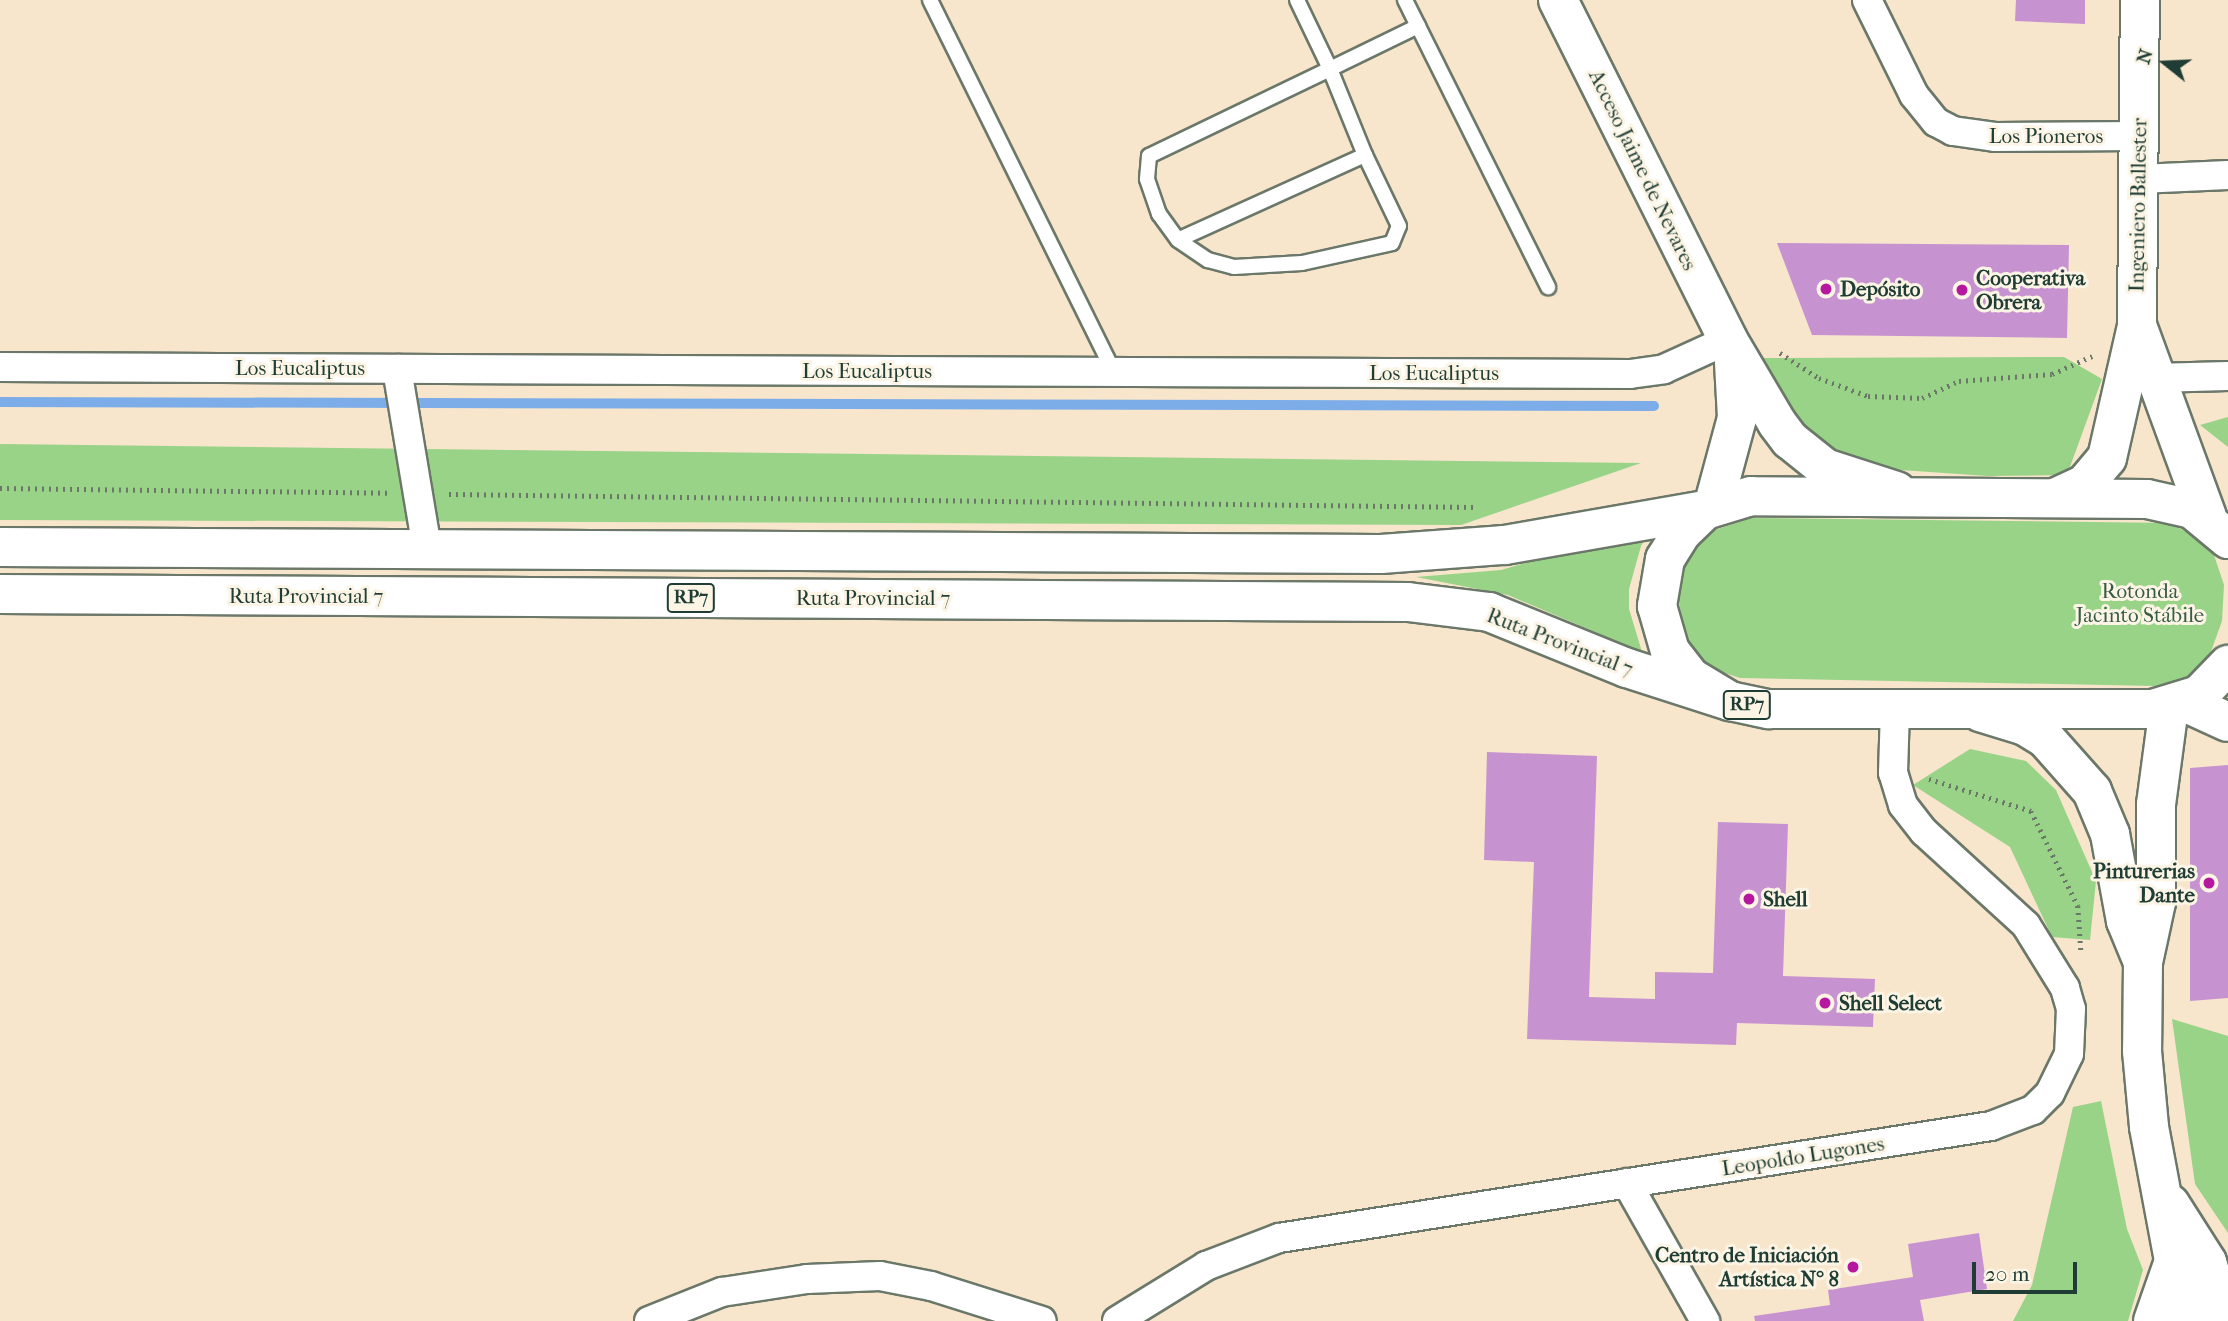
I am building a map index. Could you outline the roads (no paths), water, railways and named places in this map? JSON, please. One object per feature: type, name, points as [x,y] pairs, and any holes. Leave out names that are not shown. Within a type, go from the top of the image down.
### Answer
[{"type":"main road","name":"Acceso Jaime de Nevares","points":[[1559,0],[1728,340],[1765,405],[1806,455],[1847,478],[1917,496]]},
{"type":"main road","name":"Ingeniero Ballester","points":[[2057,498],[2085,484],[2107,458],[2141,352],[2140,0]]},
{"type":"main road","name":"Acceso Jaime de Nevares","points":[[1709,509],[1740,401],[1728,340]]},
{"type":"main road","name":"Ingeniero Ballester","points":[[2141,352],[2220,528]]},
{"type":"main road","name":"RP7","points":[[0,547],[1442,552],[1709,509],[1751,496],[2162,500],[2220,528]]},
{"type":"main road","name":"RP7","points":[[1709,509],[1682,532],[1665,559],[1657,590],[1659,622],[1679,665],[1702,687],[1730,701],[1769,709],[1971,710],[2195,698]]},
{"type":"main road","name":"Ruta Provincial 7","points":[[0,594],[1408,602],[1489,612],[1627,668],[1730,701]]},
{"type":"main road","points":[[2225,1321],[2200,1261],[2165,1196],[2144,1090],[2143,962],[2156,902],[2157,804],[2195,698],[2228,665]]},
{"type":"main road","points":[[2195,698],[2228,722]]},
{"type":"main road","points":[[1971,710],[2025,726],[2063,755],[2086,781],[2110,834],[2126,921],[2143,962]]},
{"type":"main road","points":[[2153,1321],[2200,1261]]},
{"type":"main road","points":[[2191,1321],[2200,1261]]},
{"type":"street","name":"Los Pioneros","points":[[1867,0],[1913,96],[1936,122],[1953,131],[1995,137],[2139,136]]},
{"type":"street","points":[[2139,179],[2228,175]]},
{"type":"street","name":"Los Eucaliptus","points":[[0,367],[399,379],[1114,372],[1630,374],[1664,369],[1728,340]]},
{"type":"street","points":[[2141,352],[2228,376]]},
{"type":"street","points":[[399,379],[427,549]]},
{"type":"street","name":"Leopoldo Lugones","points":[[1117,1321],[1195,1272],[1279,1238],[1992,1126],[2033,1110],[2050,1093],[2069,1054],[2072,1033],[2066,988],[2055,966],[2008,905],[1913,820],[1896,789],[1893,773],[1895,710]]},
{"type":"street","points":[[1627,1183],[1705,1321]]},
{"type":"street","points":[[649,1321],[722,1292],[807,1279],[880,1276],[931,1286],[1042,1321]]},
{"type":"lane","points":[[930,0],[1114,372]]},
{"type":"lane","points":[[1297,0],[1330,69],[1365,155],[1399,226],[1392,243],[1302,263],[1234,267],[1208,260],[1178,240],[1159,214],[1147,179],[1149,156],[1330,69],[1418,26]]},
{"type":"lane","points":[[1405,0],[1548,287]]},
{"type":"lane","points":[[1178,240],[1365,155]]},
{"type":"waterway","points":[[0,402],[1654,406]]},
{"type":"place","name":"Depósito","points":[[1826,289]]},
{"type":"place","name":"Cooperativa Obrera","points":[[1962,290]]},
{"type":"place","name":"Pinturerias Dante","points":[[2209,883]]},
{"type":"place","name":"Shell","points":[[1749,899]]},
{"type":"place","name":"Shell Select","points":[[1825,1003]]},
{"type":"place","name":"Centro de Iniciación Artística N° 8","points":[[1853,1267]]},
{"type":"park label","name":"Rotonda Jacinto Stábile","points":[[2140,603]]}]
